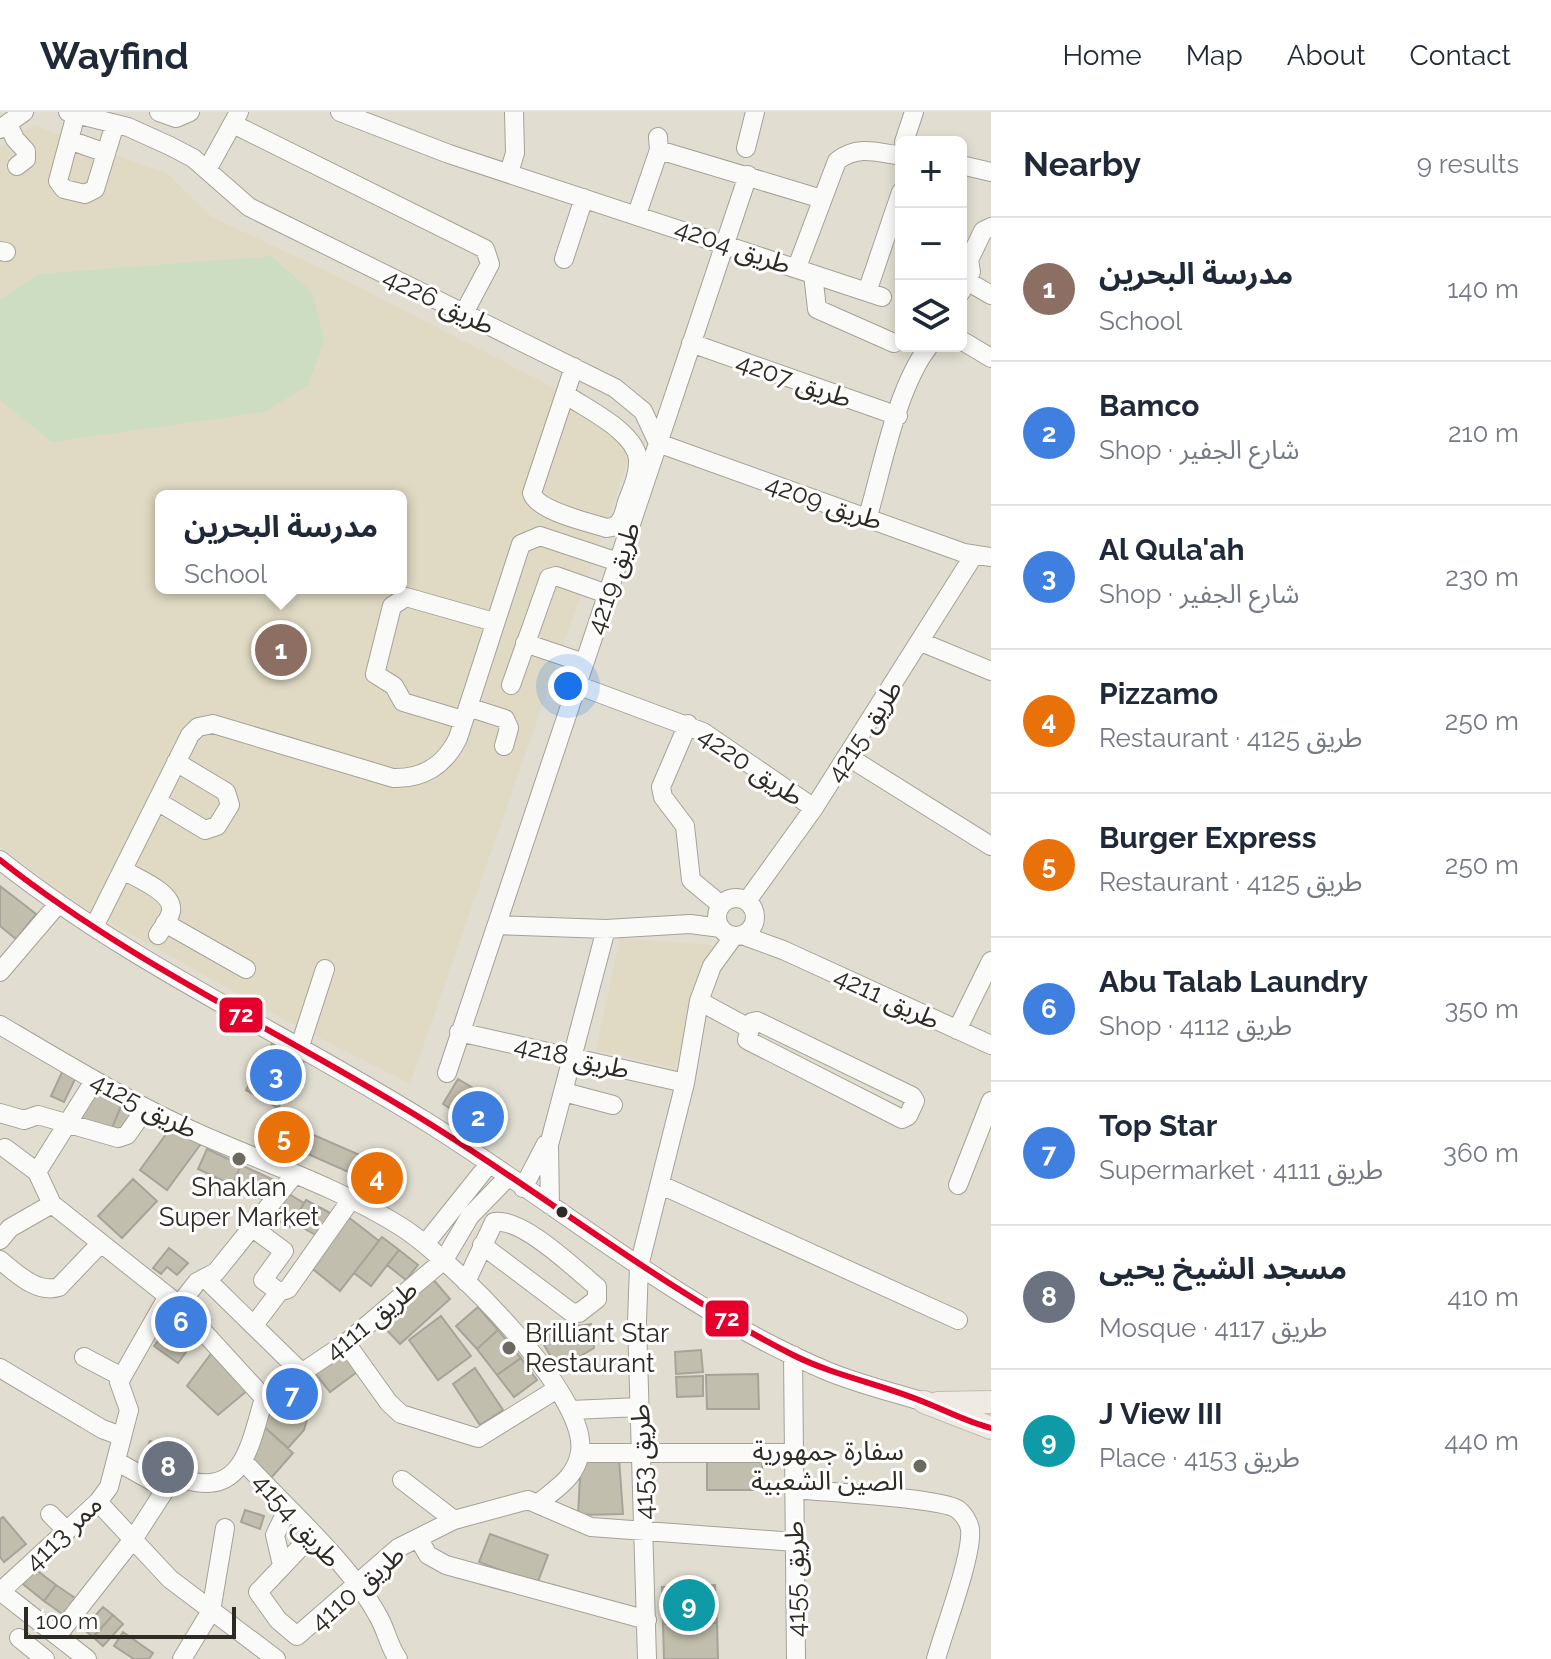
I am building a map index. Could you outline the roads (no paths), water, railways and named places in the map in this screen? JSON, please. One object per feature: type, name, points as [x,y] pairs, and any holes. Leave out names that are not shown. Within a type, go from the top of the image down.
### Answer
[{"type":"main road","points":[[924,1402],[953,1405],[991,1402]]},
{"type":"main road","points":[[924,1402],[991,1428]]},
{"type":"street","points":[[17,166],[26,159],[26,151],[4,127],[24,112]]},
{"type":"street","points":[[159,112],[176,118],[190,112]]},
{"type":"street","name":"طريق 4204","points":[[340,112],[509,173],[874,295],[897,208]]},
{"type":"street","points":[[509,173],[515,153],[514,112]]},
{"type":"street","points":[[746,148],[755,112]]},
{"type":"street","points":[[907,136],[914,112]]},
{"type":"street","points":[[79,114],[58,181],[64,189],[85,194],[92,192],[106,153],[125,121]]},
{"type":"street","name":"طريق 4226","points":[[79,114],[125,121],[182,152],[249,207],[615,388],[635,403],[649,421],[658,443]]},
{"type":"street","points":[[207,170],[236,118],[485,249],[490,264],[464,313]]},
{"type":"street","points":[[69,140],[106,153]]},
{"type":"street","points":[[637,214],[658,144],[822,199]]},
{"type":"street","points":[[894,343],[817,309],[805,270],[832,169],[844,155],[863,150],[895,151]]},
{"type":"street","points":[[967,166],[991,172]]},
{"type":"street","name":"طريق 4219","points":[[447,1073],[748,175]]},
{"type":"street","points":[[564,259],[584,198]]},
{"type":"street","points":[[967,281],[971,272],[969,260],[983,231],[991,227]]},
{"type":"street","points":[[967,288],[991,295]]},
{"type":"street","name":"طريق 4207","points":[[691,343],[898,416]]},
{"type":"street","points":[[967,344],[991,358]]},
{"type":"street","points":[[868,516],[898,416],[925,352]]},
{"type":"street","points":[[565,394],[630,440],[636,452],[637,471],[621,522],[613,528],[542,506],[533,497],[565,394],[574,367]]},
{"type":"street","name":"طريق 4209","points":[[658,443],[983,556]]},
{"type":"street","points":[[94,927],[190,735],[208,723],[393,778],[414,777],[433,769],[448,756],[465,713],[516,553],[530,538],[540,536],[618,562]]},
{"type":"street","name":"طريق 4215","points":[[727,923],[751,929],[751,910],[814,808],[921,642],[983,556]]},
{"type":"street","points":[[511,685],[546,581],[556,576],[607,594]]},
{"type":"street","points":[[494,622],[406,597],[392,606],[375,674],[394,686],[403,702],[507,722],[509,728],[504,746]]},
{"type":"street","points":[[921,642],[991,671]]},
{"type":"street","points":[[525,643],[584,663]]},
{"type":"street","name":"طريق 4220","points":[[577,685],[688,724],[732,748],[814,808]]},
{"type":"street","name":"طريق 4220","points":[[688,724],[663,778],[663,797],[685,826],[691,880],[727,923]]},
{"type":"street","points":[[847,756],[991,846]]},
{"type":"street","points":[[157,801],[205,830],[217,826],[230,805],[226,792],[176,762]]},
{"type":"street","points":[[0,860],[94,927],[422,1119],[639,1266],[828,1372],[924,1402]]},
{"type":"street","points":[[123,870],[167,898],[171,912],[162,929],[246,969]]},
{"type":"street","points":[[639,1266],[685,1083],[699,1001],[727,923],[730,899],[751,910]]},
{"type":"street","points":[[0,972],[7,946],[58,904]]},
{"type":"street","name":"طريق 4211","points":[[751,910],[783,950]]},
{"type":"street","points":[[497,925],[606,929],[727,923]]},
{"type":"street","name":"طريق 4211","points":[[727,923],[991,1045]]},
{"type":"street","points":[[550,1205],[547,1164],[553,1127],[606,929]]},
{"type":"street","points":[[957,1030],[991,961]]},
{"type":"street","points":[[299,1049],[325,969]]},
{"type":"street","points":[[699,1001],[749,1028]]},
{"type":"street","points":[[757,1021],[911,1095],[915,1101],[908,1116],[902,1119],[747,1040],[749,1028],[757,1021]]},
{"type":"street","name":"طريق 4125","points":[[0,1025],[146,1108],[376,1213],[425,1244]]},
{"type":"street","name":"طريق 4218","points":[[459,1032],[685,1083]]},
{"type":"street","points":[[37,1172],[94,1081]]},
{"type":"street","points":[[564,1092],[613,1105]]},
{"type":"street","points":[[958,1185],[991,1101]]},
{"type":"street","points":[[57,1636],[134,1538],[174,1476],[196,1485],[216,1484],[245,1463],[264,1398],[173,1301],[52,1204],[37,1172],[2,1150],[24,1120],[38,1115],[123,1138],[146,1108]]},
{"type":"street","points":[[0,1113],[24,1120]]},
{"type":"street","name":"طريق 4111","points":[[553,1127],[516,1182],[464,1211],[425,1244],[516,1333],[571,1410],[580,1431],[580,1453]]},
{"type":"street","name":"طريق 4111","points":[[264,1398],[346,1343],[444,1260],[464,1211],[489,1164]]},
{"type":"street","points":[[84,1357],[122,1377],[173,1301],[197,1282],[206,1279],[253,1228],[294,1175]]},
{"type":"street","points":[[661,1185],[958,1320]]},
{"type":"street","points":[[254,1325],[279,1292],[288,1289],[350,1201]]},
{"type":"street","points":[[0,1240],[10,1228],[52,1204]]},
{"type":"street","points":[[466,1282],[482,1245],[494,1222],[507,1221],[534,1237],[597,1287],[597,1299],[579,1313],[571,1312],[482,1245]]},
{"type":"street","points":[[253,1228],[284,1251],[263,1280],[279,1292]]},
{"type":"street","points":[[0,1260],[39,1288],[49,1290],[59,1287],[100,1244]]},
{"type":"street","name":"طريق 4153","points":[[639,1266],[647,1659]]},
{"type":"street","points":[[206,1279],[302,1373]]},
{"type":"street","points":[[346,1343],[389,1403],[401,1414],[478,1438],[557,1389]]},
{"type":"street","name":"طريق 4155","points":[[793,1355],[796,1659]]},
{"type":"street","points":[[0,1368],[102,1429],[121,1436]]},
{"type":"street","name":"ممر 4113","points":[[0,1591],[98,1502],[109,1487],[129,1410],[120,1391],[122,1377]]},
{"type":"street","points":[[571,1410],[640,1407]]},
{"type":"street","points":[[792,1453],[580,1453],[572,1476],[540,1502],[580,1524],[644,1533],[795,1542]]},
{"type":"street","points":[[116,1461],[164,1488]]},
{"type":"street","name":"طريق 4154","points":[[245,1463],[357,1586],[379,1615],[386,1640],[398,1659]]},
{"type":"street","points":[[402,1480],[454,1520]]},
{"type":"street","points":[[794,1489],[933,1502],[957,1509],[965,1517],[970,1529],[967,1553],[936,1659]]},
{"type":"street","points":[[98,1502],[170,1579],[267,1654],[278,1620]]},
{"type":"street","name":"طريق 4110","points":[[312,1535],[258,1592],[278,1620],[292,1633],[302,1635],[385,1557],[418,1538],[454,1520],[517,1502],[540,1502]]},
{"type":"street","points":[[282,1565],[275,1535],[287,1510]]},
{"type":"street","points":[[50,1514],[67,1531]]},
{"type":"street","points":[[182,1659],[211,1611],[225,1528]]},
{"type":"street","points":[[418,1538],[428,1555],[446,1565],[647,1620]]},
{"type":"street","points":[[0,1591],[8,1606],[87,1659]]},
{"type":"street","points":[[19,1638],[45,1659]]},
{"type":"place","name":"مدرسة البحرين","points":[[281,650]]},
{"type":"place","name":"Al Qula'ah","points":[[276,1075]]},
{"type":"place","name":"Bamco","points":[[478,1117]]},
{"type":"place","name":"Burger Express","points":[[284,1137]]},
{"type":"place","name":"Shaklan Super Market","points":[[239,1159]]},
{"type":"place","name":"Pizzamo","points":[[377,1178]]},
{"type":"place","name":"Abu Talab Laundry","points":[[181,1322]]},
{"type":"place","name":"Brilliant Star Restaurant","points":[[509,1348]]},
{"type":"place","name":"Top Star","points":[[292,1394]]},
{"type":"place","name":"سفارة جمهورية الصين الشعبية","points":[[920,1466]]},
{"type":"place","name":"مسجد الشيخ يحيى","points":[[168,1467]]},
{"type":"place","name":"J View III","points":[[689,1605]]}]
